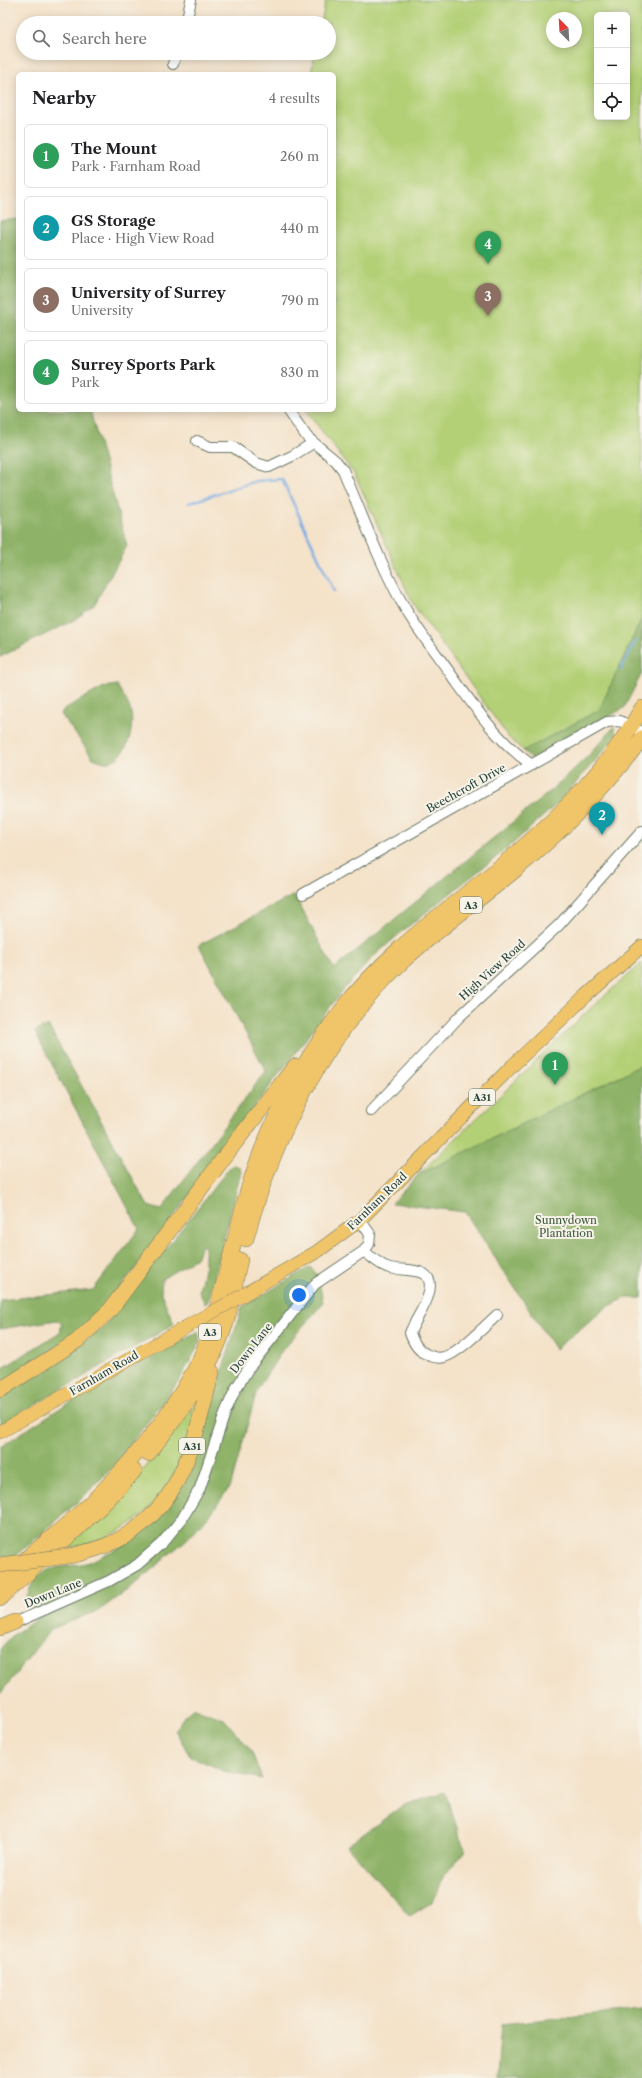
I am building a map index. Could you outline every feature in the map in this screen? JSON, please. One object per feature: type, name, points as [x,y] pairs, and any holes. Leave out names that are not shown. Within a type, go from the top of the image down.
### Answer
[{"type":"highway","name":"A3","points":[[0,1390],[77,1342],[110,1310],[268,1100],[352,998],[402,945],[514,855],[568,806],[637,729],[642,708]]},
{"type":"highway","name":"A3","points":[[0,1599],[24,1575],[103,1505],[143,1460],[191,1397],[209,1363],[225,1324],[248,1231],[268,1167],[298,1101],[347,1023],[379,985],[413,952],[512,872],[562,829],[608,781],[642,738]]},
{"type":"highway","name":"A3","points":[[0,1582],[82,1511],[114,1479],[168,1412],[191,1377],[213,1323],[247,1196],[262,1150],[297,1077],[330,1026]]},
{"type":"highway","name":"A31","points":[[0,1565],[75,1555],[108,1545],[130,1532],[155,1511],[178,1480],[195,1437],[225,1324]]},
{"type":"highway","points":[[0,1628],[15,1622]]},
{"type":"main road","name":"Farnham Road","points":[[1,1432],[318,1251],[360,1220],[525,1054],[586,996],[642,946]]},
{"type":"street","points":[[188,16],[191,0]]},
{"type":"street","points":[[173,64],[174,60]]},
{"type":"street","points":[[290,412],[313,442],[336,461],[343,470],[393,584],[407,611],[483,719],[515,753],[532,765]]},
{"type":"street","points":[[197,440],[210,447],[233,447],[256,463],[269,466],[292,456],[313,442]]},
{"type":"street","name":"Beechcroft Drive","points":[[303,894],[608,722],[620,721],[637,729]]},
{"type":"street","name":"High View Road","points":[[371,1111],[459,1017],[559,924],[642,831]]},
{"type":"street","name":"High View Road","points":[[629,847],[642,840]]},
{"type":"street","points":[[360,1220],[370,1234],[369,1244],[364,1251],[390,1268],[413,1269],[421,1272],[428,1279],[430,1289],[428,1297],[410,1333],[413,1342],[424,1353],[434,1357],[443,1358],[453,1354],[497,1316]]},
{"type":"street","name":"Down Lane","points":[[0,1634],[15,1622],[109,1581],[137,1565],[162,1543],[182,1519],[200,1488],[225,1412],[235,1390],[248,1369],[315,1284],[364,1251]]},
{"type":"green space","points":[[326,0],[642,0],[642,656],[621,702],[525,752],[509,738],[413,604],[355,475],[308,412],[336,412],[336,72],[311,72],[314,60],[336,60],[336,16],[323,16]]},
{"type":"green space","points":[[16,219],[16,412],[91,412],[127,546],[94,605],[74,620],[0,657],[0,221]]},
{"type":"green space","points":[[642,618],[642,673],[624,708],[532,759],[523,751],[599,710]]},
{"type":"green space","points":[[117,685],[131,712],[132,719],[130,734],[125,749],[120,755],[115,759],[104,762],[93,758],[61,714],[64,709],[104,687]]},
{"type":"green space","points":[[614,727],[616,734],[611,742],[561,800],[509,847],[405,929],[374,956],[343,990],[135,1269],[90,1323],[0,1387],[0,1370],[60,1332],[62,1324],[57,1320],[0,1329],[0,1300],[93,1290],[139,1229],[35,1032],[48,1025],[148,1206],[161,1210],[266,1071],[199,945],[294,895],[334,969],[553,789],[589,755]]},
{"type":"green space","points":[[642,963],[642,1065],[418,1175],[593,1006]]},
{"type":"green space","name":"Sunnydown Plantation","points":[[642,1065],[642,1298],[626,1298],[607,1307],[555,1349],[465,1212],[392,1203],[418,1175]]},
{"type":"green space","points":[[234,1165],[240,1167],[241,1172],[208,1302],[205,1304],[199,1291],[205,1265],[205,1246],[201,1246],[196,1258],[162,1279],[161,1293],[174,1324],[0,1425],[0,1396],[99,1331],[230,1167]]},
{"type":"green space","points":[[310,1267],[318,1275],[323,1303],[283,1349],[257,1390],[231,1485],[212,1512],[187,1539],[129,1589],[98,1611],[51,1629],[0,1694],[0,1649],[14,1634],[39,1618],[27,1597],[34,1580],[39,1575],[51,1569],[86,1563],[123,1545],[148,1528],[168,1507],[192,1467],[242,1307]]},
{"type":"green space","points":[[198,1331],[200,1342],[179,1381],[113,1467],[79,1501],[17,1555],[0,1557],[0,1447],[62,1407]]},
{"type":"green space","points":[[202,1392],[185,1449],[174,1474],[160,1495],[144,1514],[123,1529],[97,1541],[65,1549],[125,1492],[189,1412]]},
{"type":"green space","points":[[194,1708],[224,1719],[251,1750],[262,1779],[224,1771],[190,1756],[175,1730],[184,1716]]},
{"type":"green space","points":[[445,1792],[465,1852],[444,1875],[432,1902],[410,1916],[347,1846],[402,1806]]},
{"type":"green space","points":[[642,2009],[642,2078],[497,2078],[501,2024]]},
{"type":"waterway","points":[[189,503],[256,481],[282,479],[334,591]]},
{"type":"waterway","points":[[621,669],[636,640]]},
{"type":"place","name":"Surrey Sports Park","points":[[488,264]]},
{"type":"place","name":"University of Surrey","points":[[488,316]]},
{"type":"place","name":"GS Storage","points":[[602,835]]},
{"type":"place","name":"The Mount","points":[[555,1085]]}]
